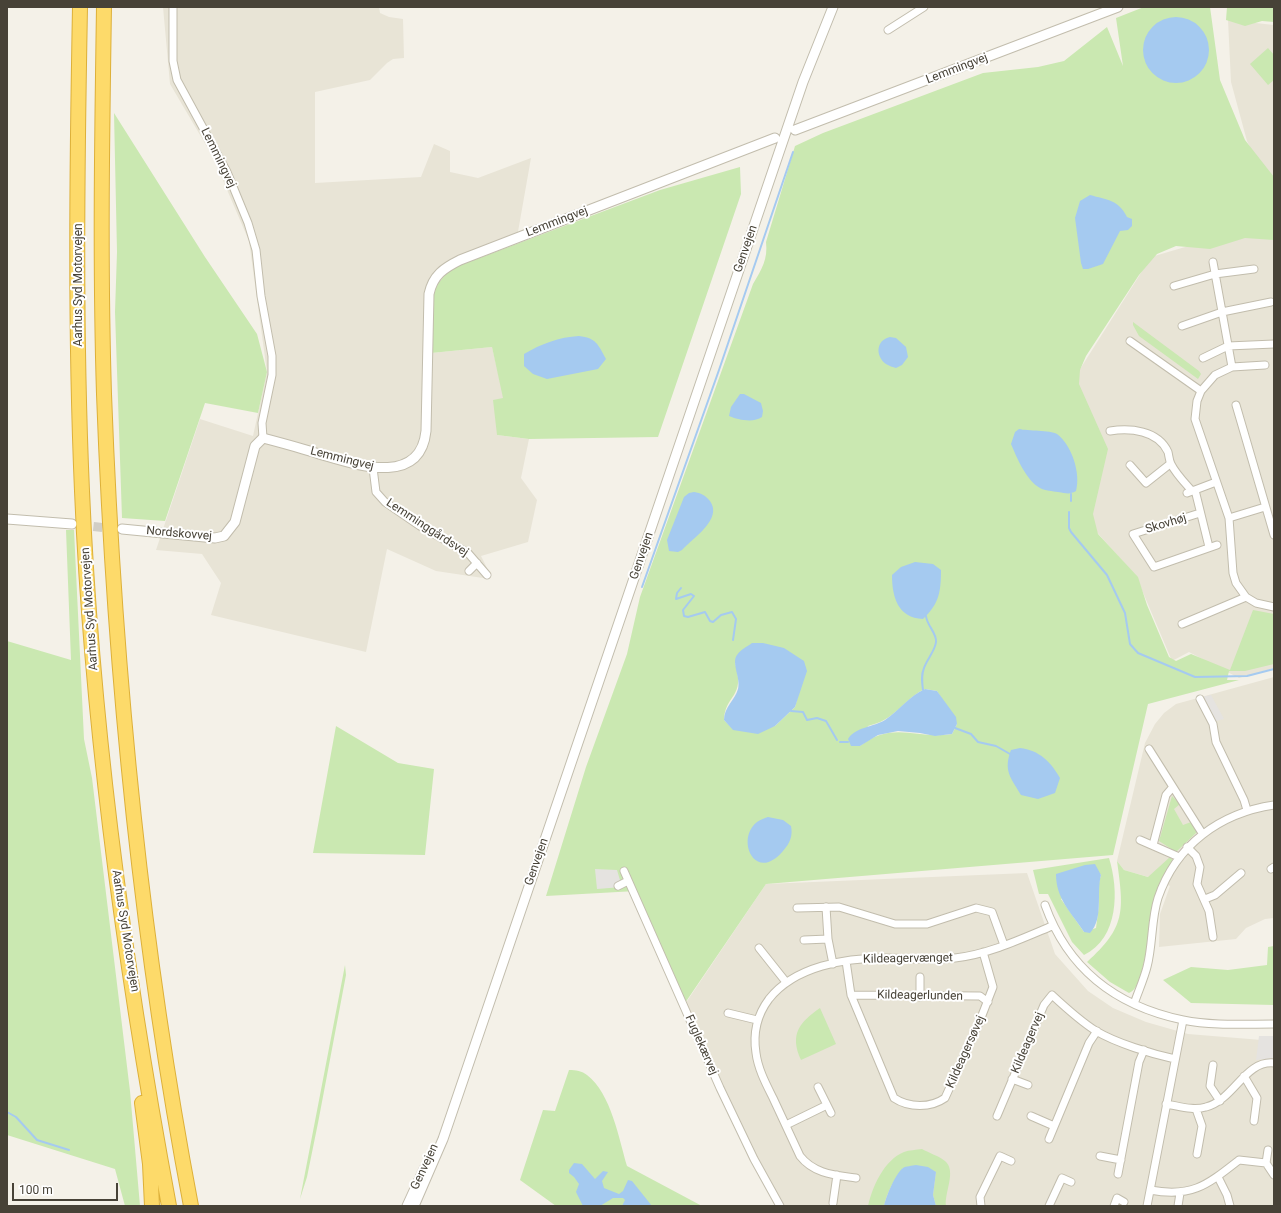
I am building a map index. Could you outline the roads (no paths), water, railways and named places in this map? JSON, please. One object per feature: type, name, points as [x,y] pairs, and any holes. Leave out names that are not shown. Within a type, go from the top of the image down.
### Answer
[{"type":"highway","name":"Aarhus Syd Motorvejen","points":[[80,7],[79,323],[82,492],[93,663],[103,769],[115,868],[169,1206]]},
{"type":"highway","name":"Aarhus Syd Motorvejen","points":[[104,7],[102,186],[104,385],[119,660],[139,865],[163,1040],[191,1206]]},
{"type":"highway","points":[[136,1006],[132,1025],[150,1164],[152,1206]]},
{"type":"street","name":"Lemmingvej","points":[[173,7],[173,61],[177,80],[227,172],[248,222],[256,250],[272,359],[272,375],[262,423],[263,438],[373,468],[390,467],[409,461],[419,454],[424,442],[428,302],[430,288],[440,272],[460,260],[775,138]]},
{"type":"street","name":"Genvejen","points":[[414,1206],[440,1146],[800,90],[833,7]]},
{"type":"street","points":[[888,30],[924,7]]},
{"type":"street","name":"Lemmingvej","points":[[795,130],[1118,7]]},
{"type":"street","points":[[1213,262],[1232,367]]},
{"type":"street","points":[[1174,286],[1215,274],[1254,268]]},
{"type":"street","points":[[1182,326],[1222,312],[1271,302]]},
{"type":"street","points":[[1130,341],[1201,391]]},
{"type":"street","points":[[1203,358],[1228,346],[1274,344]]},
{"type":"street","points":[[1265,365],[1232,367],[1215,375],[1201,391],[1197,401],[1195,419],[1229,518],[1233,572],[1236,583],[1246,597],[1260,605],[1274,607]]},
{"type":"street","points":[[1236,405],[1274,535]]},
{"type":"street","name":"Skovhøj","points":[[1110,432],[1135,430],[1148,434],[1157,439],[1168,451],[1170,464],[1191,491],[1200,513],[1213,546],[1154,567],[1133,534],[1200,513]]},
{"type":"street","name":"Nordskovvej","points":[[122,529],[215,538],[224,536],[235,522],[255,446],[263,438]]},
{"type":"street","points":[[1130,465],[1146,483],[1170,464]]},
{"type":"street","name":"Lemminggårdsvej","points":[[373,468],[376,492],[385,502],[420,526],[468,553],[487,575]]},
{"type":"street","points":[[1191,491],[1216,482]]},
{"type":"street","points":[[1229,518],[1265,507]]},
{"type":"street","points":[[7,519],[72,524]]},
{"type":"street","name":"Lemminggårdsvej","points":[[469,571],[477,563]]},
{"type":"street","points":[[1182,624],[1246,597]]},
{"type":"street","points":[[1200,699],[1213,724],[1216,742],[1244,800],[1247,810]]},
{"type":"street","points":[[1149,749],[1172,788],[1202,833]]},
{"type":"street","points":[[1153,845],[1166,795],[1172,788]]},
{"type":"street","points":[[1134,1004],[1147,967],[1158,899],[1172,866],[1187,847],[1202,833],[1226,818],[1247,810],[1274,805]]},
{"type":"street","points":[[1140,840],[1179,857]]},
{"type":"street","points":[[1187,847],[1196,856],[1200,867],[1197,884],[1205,899],[1209,911],[1213,937]]},
{"type":"street","name":"Fuglekærvej","points":[[624,871],[720,1088],[754,1159],[780,1206]]},
{"type":"street","points":[[1205,899],[1215,895],[1241,874]]},
{"type":"street","points":[[618,886],[628,881]]},
{"type":"street","points":[[1044,905],[1052,926],[1080,966],[1105,988],[1134,1004],[1155,1013],[1183,1020],[1274,1024]]},
{"type":"street","points":[[826,907],[828,939],[832,964]]},
{"type":"street","points":[[797,908],[839,907],[895,924],[927,924],[976,908],[992,912],[1004,945]]},
{"type":"street","name":"Kildeagervænget","points":[[856,1178],[820,1172],[806,1163],[800,1156],[759,1069],[755,1035],[757,1020],[764,1005],[786,982],[800,974],[832,964],[877,958],[920,960],[948,959],[983,952],[1052,926]]},
{"type":"street","points":[[804,940],[828,939]]},
{"type":"street","points":[[759,948],[786,982]]},
{"type":"street","name":"Kildeagersøvej","points":[[846,961],[851,995],[894,1098],[901,1103],[920,1105],[936,1104],[945,1098],[988,1002],[993,987],[983,952]]},
{"type":"street","points":[[920,977],[920,997]]},
{"type":"street","name":"Kildeagerlunden","points":[[851,995],[920,997],[980,996],[988,1002]]},
{"type":"street","name":"Kildeagervej","points":[[997,1116],[1044,1005],[1052,995],[1070,1012],[1097,1031],[1144,1050],[1175,1059]]},
{"type":"street","points":[[728,1013],[757,1020]]},
{"type":"street","points":[[1147,1206],[1183,1020]]},
{"type":"street","points":[[1049,1139],[1088,1043],[1097,1031]]},
{"type":"street","points":[[1118,1174],[1139,1062],[1144,1050]]},
{"type":"street","points":[[1166,1104],[1196,1109],[1205,1108],[1220,1102],[1230,1094],[1244,1076],[1250,1071],[1263,1064],[1274,1064]]},
{"type":"street","points":[[1213,1065],[1210,1086],[1220,1102]]},
{"type":"street","points":[[1244,1076],[1257,1098],[1254,1121]]},
{"type":"street","name":"Kildeagervej","points":[[1012,1079],[1028,1085]]},
{"type":"street","points":[[818,1086],[831,1114]]},
{"type":"street","points":[[786,1125],[827,1105]]},
{"type":"street","name":"Genvejen","points":[[407,1206],[453,1106]]},
{"type":"street","points":[[1196,1109],[1202,1126],[1197,1154]]},
{"type":"street","points":[[1031,1116],[1054,1126]]},
{"type":"street","points":[[1268,1150],[1266,1163],[1274,1175]]},
{"type":"street","points":[[981,1206],[980,1197],[1000,1156],[1011,1161]]},
{"type":"street","points":[[1100,1156],[1121,1160]]},
{"type":"street","points":[[1150,1190],[1180,1193],[1192,1190],[1218,1177],[1239,1160],[1266,1163]]},
{"type":"street","points":[[833,1203],[837,1175]]},
{"type":"street","points":[[1218,1177],[1227,1195],[1230,1206]]},
{"type":"street","points":[[1049,1206],[1062,1178],[1071,1182]]},
{"type":"street","points":[[1178,1206],[1180,1193]]},
{"type":"street","points":[[1114,1206],[1118,1198],[1124,1202]]},
{"type":"water","points":[[1176,17],[1189,20],[1199,27],[1206,37],[1209,50],[1206,63],[1199,73],[1189,80],[1176,83],[1163,80],[1153,73],[1146,63],[1143,50],[1146,37],[1153,27],[1163,20]]},
{"type":"water","points":[[1090,195],[1116,203],[1124,211],[1127,217],[1132,219],[1132,226],[1128,230],[1120,231],[1103,264],[1088,269],[1083,269],[1075,218],[1080,201]]},
{"type":"water","points":[[579,336],[593,340],[601,349],[606,359],[598,369],[547,379],[533,374],[524,366],[524,354],[530,350],[557,339]]},
{"type":"water","points":[[890,337],[896,338],[906,347],[908,357],[902,365],[896,368],[882,361],[879,353],[882,341]]},
{"type":"water","points":[[740,394],[744,394],[761,403],[763,411],[762,417],[755,420],[746,420],[729,416],[731,407]]},
{"type":"water","points":[[1019,429],[1054,433],[1062,439],[1071,452],[1074,460],[1077,476],[1076,491],[1067,493],[1044,490],[1030,480],[1022,468],[1011,444],[1015,432]]},
{"type":"water","points":[[694,492],[703,495],[710,501],[713,508],[713,515],[705,528],[682,550],[678,552],[669,551],[667,540],[684,497],[689,493]]},
{"type":"water","points":[[915,562],[933,564],[941,570],[940,591],[936,603],[923,619],[914,618],[902,610],[898,605],[893,591],[892,575],[901,567]]},
{"type":"water","points":[[752,643],[763,643],[784,648],[804,661],[807,671],[795,707],[775,726],[758,734],[733,730],[724,720],[724,715],[735,697],[739,685],[735,658],[740,651]]},
{"type":"water","points":[[925,689],[937,691],[956,717],[957,724],[952,734],[935,736],[898,731],[878,735],[860,746],[851,746],[848,739],[851,735],[885,720],[919,692]]},
{"type":"water","points":[[1020,748],[1039,754],[1053,767],[1060,778],[1055,793],[1038,799],[1021,795],[1011,779],[1008,769],[1011,750]]},
{"type":"water","points":[[768,817],[783,820],[791,826],[792,833],[789,842],[783,851],[773,860],[764,863],[757,861],[751,855],[748,847],[748,838],[751,829],[757,822]]},
{"type":"water","points":[[1095,864],[1101,875],[1099,905],[1097,920],[1090,933],[1084,932],[1065,905],[1061,898],[1056,874],[1085,865]]},
{"type":"water","points":[[574,1163],[582,1164],[595,1179],[603,1171],[608,1172],[602,1181],[604,1188],[619,1194],[623,1191],[628,1180],[632,1181],[652,1206],[622,1206],[625,1200],[623,1198],[613,1198],[600,1206],[583,1206],[576,1192],[579,1184],[569,1173],[569,1170]]},
{"type":"water","points":[[916,1165],[928,1167],[936,1172],[933,1195],[936,1206],[884,1206],[891,1186],[900,1171],[904,1167]]},
{"type":"waterway","points":[[642,587],[719,370],[793,152]]},
{"type":"waterway","points":[[1071,494],[1071,501]]},
{"type":"waterway","points":[[1069,512],[1069,528],[1107,575],[1125,613],[1130,644],[1138,653],[1195,677],[1247,676],[1274,669]]},
{"type":"waterway","points":[[681,588],[677,593],[676,599],[691,594],[694,596],[683,610],[684,616],[688,617],[705,612],[710,621],[713,622],[721,615],[732,612],[736,619],[733,640]]},
{"type":"waterway","points":[[923,690],[923,671],[936,642],[935,636],[926,616]]},
{"type":"waterway","points":[[791,711],[803,712],[807,720],[817,718],[826,721],[837,740]]},
{"type":"waterway","points":[[955,728],[971,734],[978,742],[996,746],[1010,754]]},
{"type":"waterway","points":[[840,742],[848,742]]},
{"type":"waterway","points":[[7,1112],[16,1117],[37,1140],[69,1150]]},
{"type":"tunnel","points":[[80,525],[115,529]]}]
